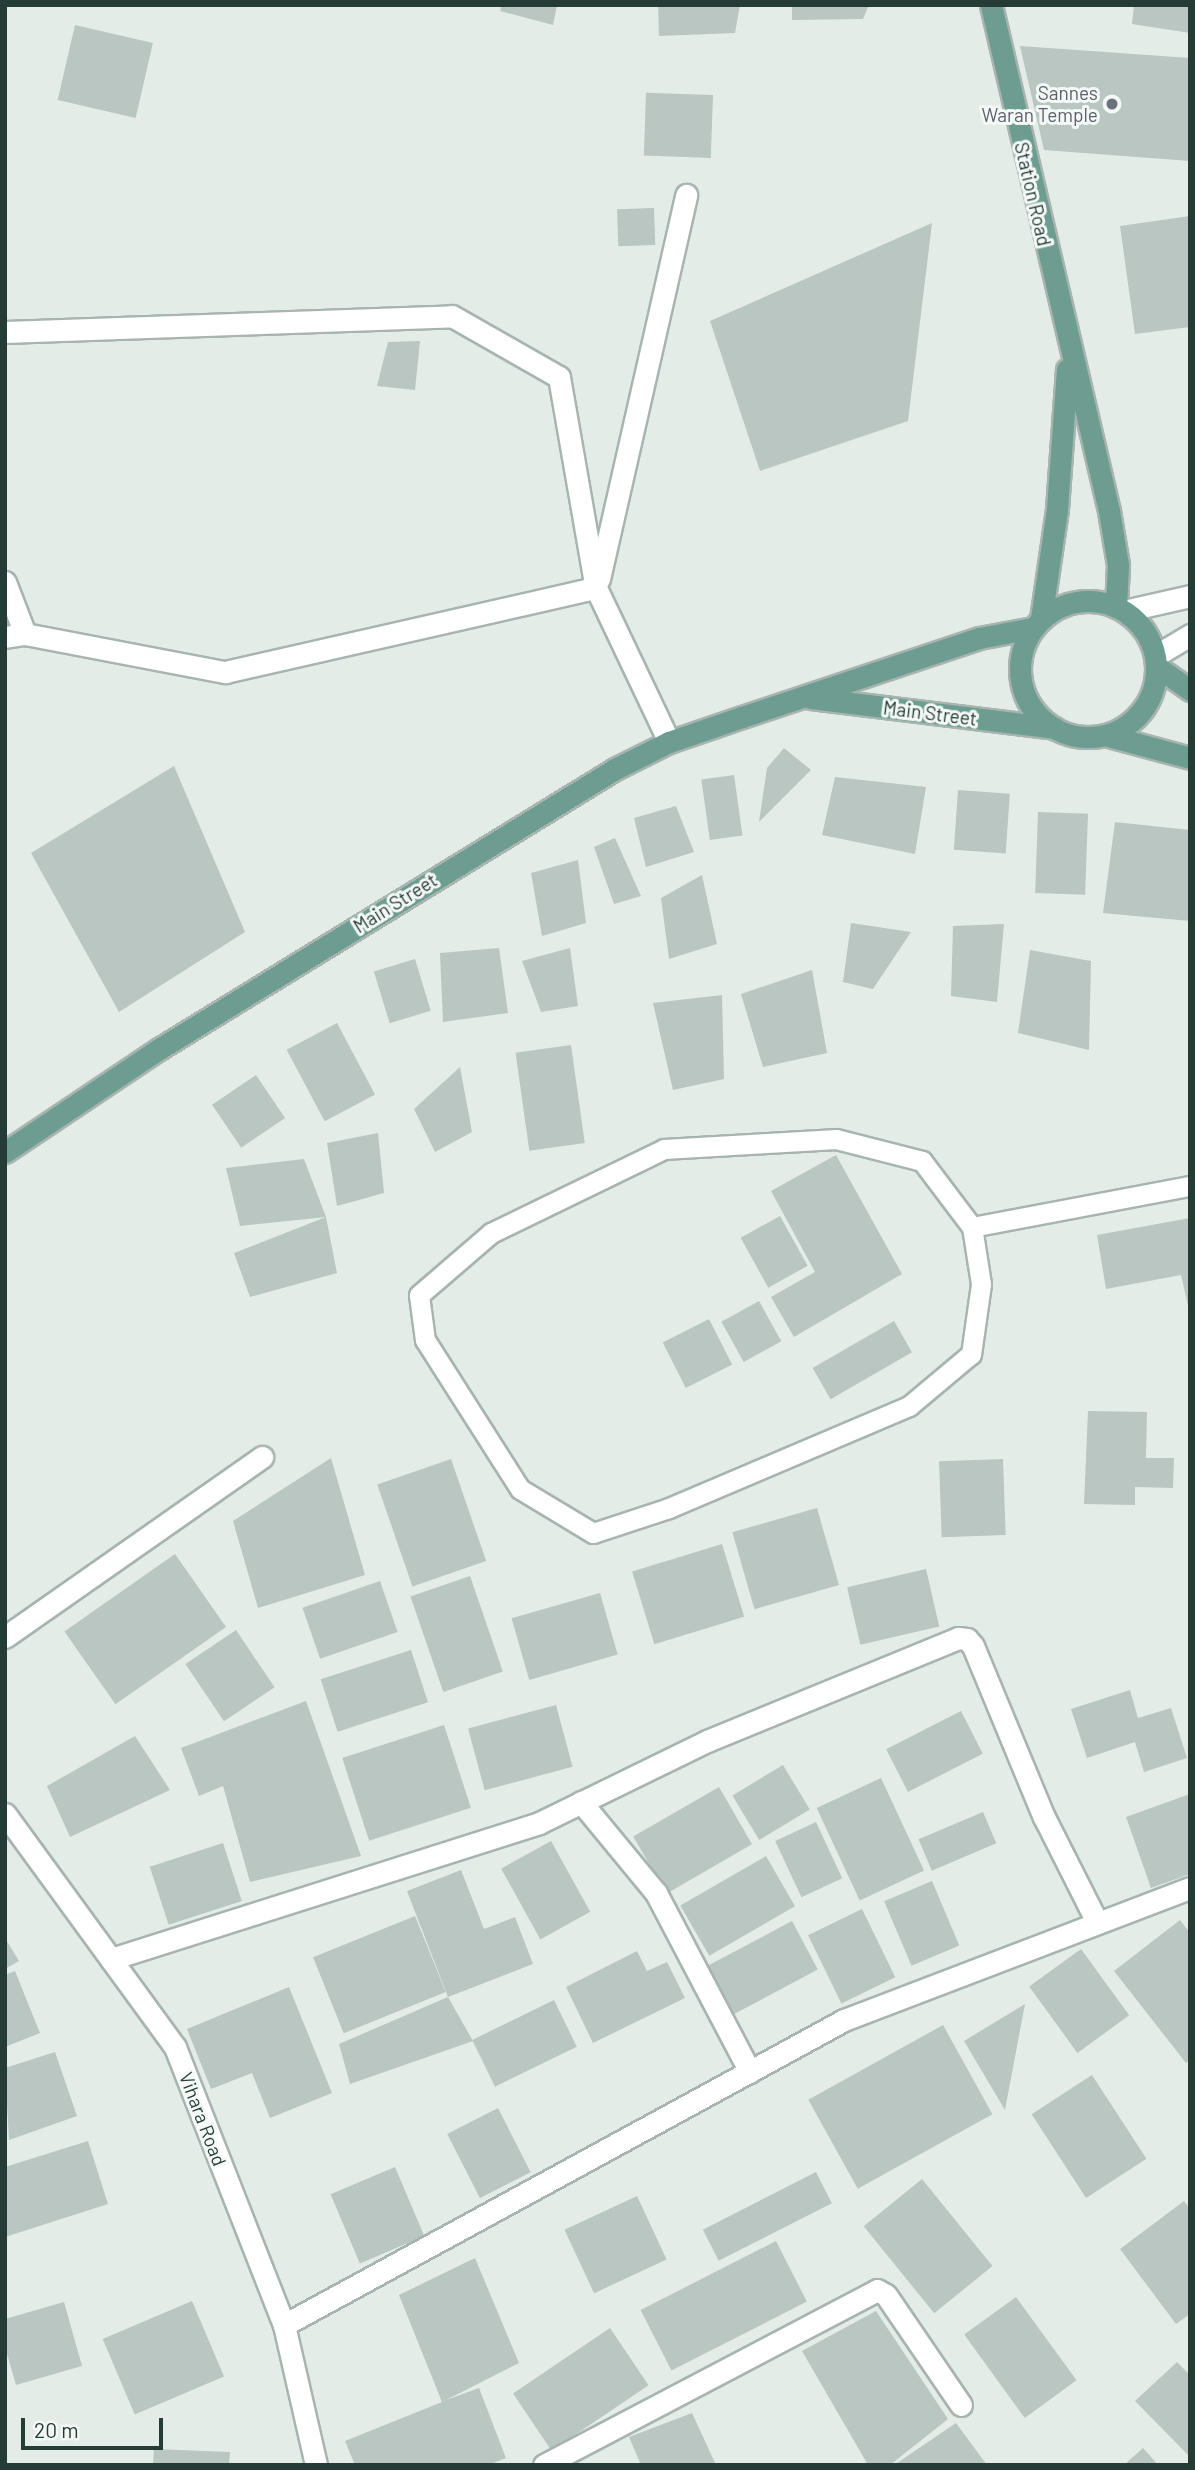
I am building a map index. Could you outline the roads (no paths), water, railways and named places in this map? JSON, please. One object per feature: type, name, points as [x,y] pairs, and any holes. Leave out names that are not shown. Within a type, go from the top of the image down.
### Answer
[{"type":"main road","name":"Station Road","points":[[991,5],[1108,511],[1118,565],[1120,609]]},
{"type":"main road","name":"Station Road","points":[[1037,624],[1058,497],[1069,342]]},
{"type":"main road","points":[[1105,735],[1122,728],[1147,702],[1155,661],[1144,630],[1120,609],[1077,602],[1037,624],[1023,644],[1020,682],[1027,701],[1054,728],[1078,736],[1105,735],[1190,758]]},
{"type":"main road","name":"Main Street","points":[[5,1152],[159,1049],[420,887],[615,769],[669,741],[979,638],[1037,624]]},
{"type":"main road","points":[[1155,661],[1190,690]]},
{"type":"main road","name":"Main Street","points":[[806,697],[1054,728]]},
{"type":"street","points":[[596,588],[686,195]]},
{"type":"street","points":[[5,332],[452,316],[559,377],[596,588],[669,741]]},
{"type":"street","points":[[5,582],[15,636],[225,672],[596,588]]},
{"type":"street","points":[[1120,609],[1190,596]]},
{"type":"street","points":[[1155,661],[1190,635]]},
{"type":"street","points":[[5,1637],[262,1457]]},
{"type":"street","points":[[111,1959],[395,1871],[539,1823],[706,1741],[958,1638],[967,1639],[1044,1817],[1097,1922]]},
{"type":"street","points":[[581,1802],[656,1893],[750,2072]]},
{"type":"street","name":"Vihara Road","points":[[5,1814],[175,2047],[284,2325],[316,2465]]},
{"type":"street","points":[[284,2325],[844,2020],[1190,1888]]},
{"type":"street","points":[[544,2465],[877,2290],[886,2295],[961,2405]]},
{"type":"lane","points":[[835,1139],[860,1145],[922,1161],[972,1227],[981,1284],[971,1354],[909,1406],[669,1508],[593,1533],[520,1489],[425,1340],[419,1294],[491,1234],[664,1149],[835,1139]]},
{"type":"lane","points":[[972,1227],[1190,1185]]},
{"type":"place","name":"Sannes Waran Temple","points":[[1112,104]]}]
